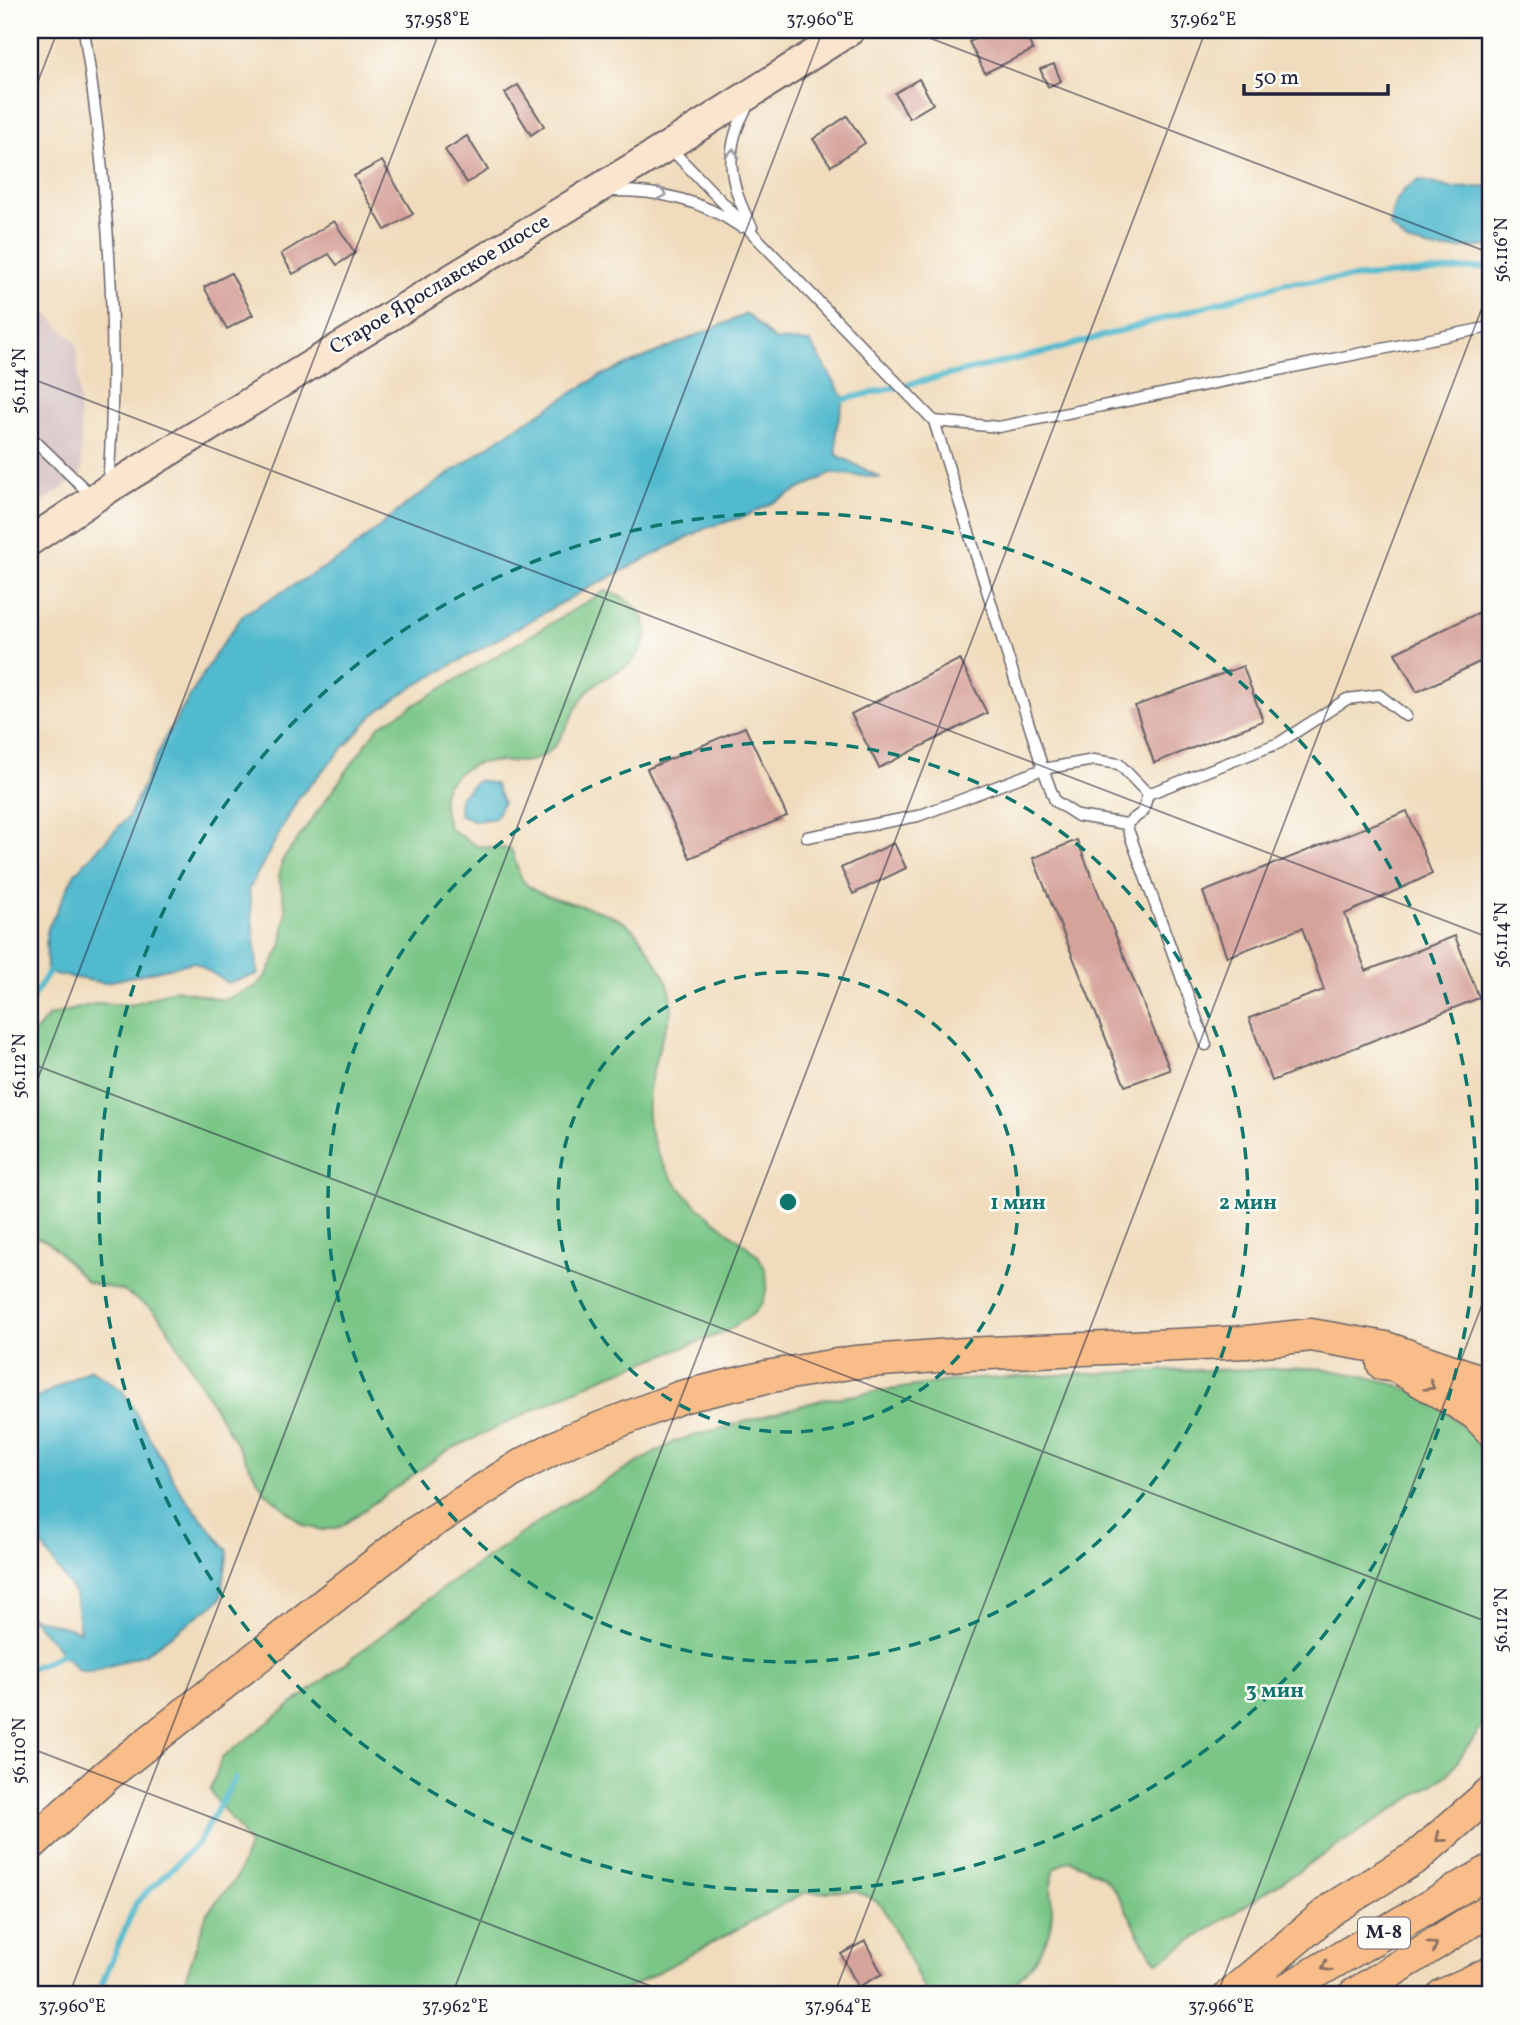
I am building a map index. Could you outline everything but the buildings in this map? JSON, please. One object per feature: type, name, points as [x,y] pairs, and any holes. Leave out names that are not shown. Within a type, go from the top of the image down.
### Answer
[{"type":"highway","points":[[30,1845],[107,1775],[415,1533],[522,1465],[570,1440],[693,1394],[766,1377],[855,1362],[965,1353],[1247,1342],[1311,1335],[1340,1338],[1409,1354],[1490,1384]]},
{"type":"highway","points":[[1247,1342],[1396,1366],[1475,1413],[1490,1429]]},
{"type":"highway","points":[[30,1822],[107,1775]]},
{"type":"highway","points":[[1230,1995],[1333,1908],[1418,1856],[1490,1793]]},
{"type":"highway","name":"М-8","points":[[1277,1995],[1490,1871]]},
{"type":"highway","name":"М-8","points":[[1354,1995],[1490,1909]]},
{"type":"highway","points":[[1443,1995],[1490,1973]]},
{"type":"main road","name":"Старое Ярославское шоссе","points":[[30,541],[101,493],[668,146],[851,30]]},
{"type":"lane","points":[[84,30],[103,160],[114,404],[101,493]]},
{"type":"lane","points":[[759,88],[740,119],[733,147],[731,183],[759,239]]},
{"type":"lane","points":[[668,146],[934,421],[1055,801],[1078,816],[1126,824],[1143,812],[1149,794]]},
{"type":"lane","points":[[594,191],[640,190],[689,199],[759,239]]},
{"type":"lane","points":[[934,421],[999,427],[1490,327]]},
{"type":"lane","points":[[30,436],[101,493]]},
{"type":"lane","points":[[1149,794],[1279,743],[1347,699],[1379,695],[1406,716]]},
{"type":"lane","points":[[807,837],[918,816],[1043,769],[1094,760],[1119,764],[1149,794]]},
{"type":"lane","points":[[1126,824],[1206,1045]]},
{"type":"shaded area","points":[[30,296],[77,344],[82,475],[30,511]]},
{"type":"green space","points":[[605,591],[625,599],[640,613],[645,622],[645,642],[639,653],[628,664],[588,691],[556,744],[543,756],[521,762],[485,762],[461,771],[445,787],[444,811],[449,828],[477,846],[511,849],[520,876],[530,888],[559,900],[613,916],[628,925],[650,951],[666,979],[672,998],[670,1015],[649,1089],[648,1120],[651,1136],[667,1170],[686,1195],[759,1257],[766,1271],[767,1287],[763,1302],[753,1314],[725,1332],[599,1379],[447,1451],[340,1527],[323,1530],[305,1526],[265,1492],[164,1322],[152,1309],[123,1291],[87,1282],[50,1243],[30,1234],[30,1038],[49,1016],[98,1003],[131,1005],[176,989],[224,1000],[255,987],[267,975],[282,944],[286,911],[279,877],[282,861],[379,726]]},
{"type":"green space","points":[[1313,1368],[1367,1377],[1413,1392],[1453,1417],[1490,1458],[1490,1716],[1448,1774],[1158,1962],[1109,1883],[1097,1873],[1070,1860],[1054,1868],[1052,1873],[1051,1924],[1043,1947],[1004,1995],[927,1995],[883,1907],[870,1897],[853,1891],[804,1893],[616,1995],[184,1995],[186,1977],[207,1913],[237,1877],[249,1846],[210,1790],[222,1758],[443,1588],[560,1507],[676,1441],[821,1400],[957,1380],[1147,1371]]},
{"type":"water","points":[[1420,180],[1450,188],[1490,187],[1490,246],[1440,250],[1407,242],[1390,226],[1392,211],[1398,198],[1407,187]]},
{"type":"water","points":[[747,314],[774,340],[810,342],[844,398],[836,430],[837,455],[881,478],[832,473],[746,516],[706,528],[581,592],[408,690],[373,715],[299,797],[249,889],[258,974],[228,983],[194,962],[104,983],[47,973],[46,932],[75,873],[129,816],[166,736],[218,650],[244,614],[344,556],[408,503],[500,438],[598,377]]},
{"type":"water","points":[[478,780],[495,784],[503,802],[495,818],[475,821],[459,814],[460,797]]},
{"type":"water","points":[[90,1369],[123,1391],[182,1494],[228,1551],[221,1599],[145,1654],[91,1672],[78,1670],[30,1617],[80,1631],[75,1594],[30,1528],[30,1402]]},
{"type":"waterway","points":[[837,401],[1054,350],[1286,283],[1490,267]]},
{"type":"waterway","points":[[30,1001],[52,968]]},
{"type":"waterway","points":[[30,1669],[70,1651]]},
{"type":"waterway","points":[[97,1995],[136,1903],[198,1843],[235,1779]]}]
